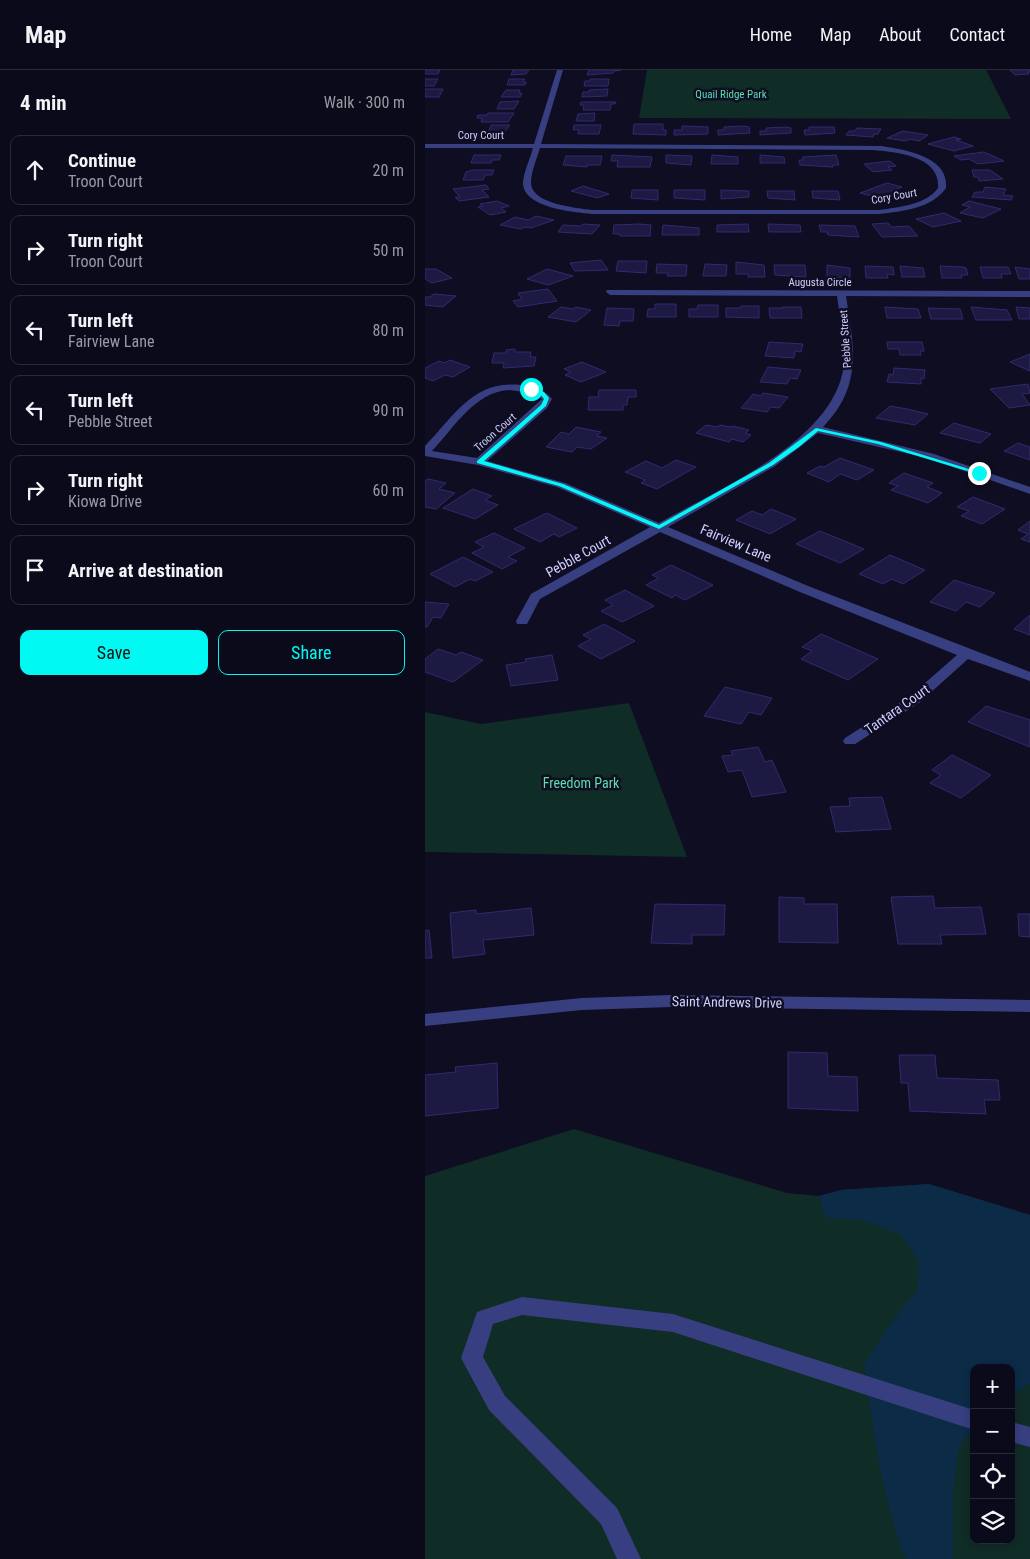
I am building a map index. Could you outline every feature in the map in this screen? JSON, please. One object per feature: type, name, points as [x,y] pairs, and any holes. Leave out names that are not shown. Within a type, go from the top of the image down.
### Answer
[{"type":"street","points":[[537,146],[560,70]]},
{"type":"street","name":"Cory Court","points":[[425,146],[537,146],[865,147],[907,154],[929,162],[941,173],[944,185],[941,191],[925,202],[879,212],[592,212],[550,204],[533,195],[528,189],[527,183],[537,146]]},
{"type":"street","name":"Augusta Circle","points":[[610,292],[1030,294]]},
{"type":"street","name":"Pebble Street","points":[[659,527],[771,464],[797,446],[816,429],[831,411],[847,381],[849,364],[841,293]]},
{"type":"street","name":"Troon Court","points":[[425,453],[483,393],[497,388],[514,387],[531,389],[542,393],[547,399],[543,406],[479,462]]},
{"type":"street","points":[[816,429],[930,456],[1030,491]]},
{"type":"street","name":"Fairview Lane","points":[[425,453],[479,462],[561,485],[966,654],[1030,678]]},
{"type":"street","name":"Pebble Court","points":[[522,621],[535,597],[659,527]]},
{"type":"street","name":"Tantara Court","points":[[850,741],[914,700],[966,654]]},
{"type":"street","name":"Saint Andrews Drive","points":[[425,1020],[582,1004],[671,1001],[1030,1006]]},
{"type":"street","points":[[629,1559],[609,1516],[497,1403],[472,1358],[484,1318],[522,1306],[673,1323],[970,1419]]},
{"type":"street","points":[[1015,1433],[1030,1437]]},
{"type":"green space","name":"Quail Ridge Park","points":[[647,70],[986,70],[1011,119],[639,118]]},
{"type":"green space","name":"Freedom Park","points":[[629,703],[687,857],[425,852],[425,712],[481,724]]},
{"type":"green space","points":[[574,1129],[787,1193],[819,1196],[841,1190],[929,1184],[1030,1215],[1030,1559],[425,1559],[425,1176]]},
{"type":"water","points":[[929,1184],[1030,1215],[1030,1383],[1015,1392],[1015,1364],[970,1364],[970,1434],[959,1445],[953,1489],[953,1559],[906,1559],[897,1536],[884,1488],[864,1365],[890,1324],[918,1289],[919,1261],[900,1234],[862,1220],[825,1217],[819,1196],[841,1190]]},
{"type":"building","points":[[425,70],[440,70],[438,74],[425,74]]},
{"type":"building","points":[[513,70],[529,70],[526,74],[511,75]]},
{"type":"building","points":[[589,70],[621,70],[614,71],[613,73],[587,75]]},
{"type":"building","points":[[1010,70],[1030,70],[1030,72],[1027,72],[1029,74],[1015,75]]},
{"type":"building","points":[[425,79],[438,79],[434,86],[425,86]]},
{"type":"building","points":[[509,79],[525,79],[523,82],[526,82],[525,85],[507,85]]},
{"type":"building","points":[[590,79],[609,79],[608,86],[584,86],[585,81],[590,81]]},
{"type":"building","points":[[425,89],[443,89],[439,97],[425,97]]},
{"type":"building","points":[[608,89],[607,96],[582,97],[583,92],[589,92],[589,90]]},
{"type":"building","points":[[506,90],[520,90],[519,93],[522,93],[520,97],[501,97]]},
{"type":"building","points":[[519,101],[514,109],[497,109],[500,102]]},
{"type":"building","points":[[581,102],[616,102],[611,104],[610,110],[583,110],[584,105],[580,105]]},
{"type":"building","points":[[488,113],[514,113],[508,122],[481,122],[482,118],[477,118],[478,115],[487,115]]},
{"type":"building","points":[[595,113],[594,121],[576,121],[578,114]]},
{"type":"building","points":[[634,124],[663,124],[663,130],[666,130],[666,135],[633,134]]},
{"type":"building","points":[[491,125],[510,125],[504,133],[488,133]]},
{"type":"building","points":[[574,125],[601,125],[599,134],[578,134],[579,130],[573,130]]},
{"type":"building","points":[[682,126],[708,127],[708,134],[674,135],[674,130],[682,130]]},
{"type":"building","points":[[724,127],[749,127],[750,133],[718,135],[718,130],[724,130]]},
{"type":"building","points":[[809,127],[834,127],[835,133],[805,135],[804,130],[809,130]]},
{"type":"building","points":[[766,128],[791,128],[791,133],[760,135],[760,131],[766,131]]},
{"type":"building","points":[[857,128],[881,129],[873,137],[846,135],[849,131],[855,131]]},
{"type":"building","points":[[903,131],[928,135],[919,141],[887,138]]},
{"type":"building","points":[[954,137],[961,139],[956,140],[973,146],[954,151],[928,144]]},
{"type":"building","points":[[984,152],[1004,161],[978,164],[969,159],[961,160],[954,156]]},
{"type":"building","points":[[474,155],[501,155],[499,160],[492,160],[491,163],[471,163]]},
{"type":"building","points":[[612,155],[652,157],[650,167],[617,167],[618,161],[611,161]]},
{"type":"building","points":[[666,155],[692,156],[691,165],[666,163]]},
{"type":"building","points":[[712,155],[738,157],[738,164],[711,164]]},
{"type":"building","points":[[760,155],[784,157],[785,163],[760,163]]},
{"type":"building","points":[[836,155],[839,165],[833,165],[833,167],[800,165],[799,160],[803,160],[803,157]]},
{"type":"building","points":[[566,156],[602,156],[600,165],[587,165],[587,167],[563,165]]},
{"type":"building","points":[[890,161],[896,166],[888,167],[892,170],[873,172],[864,164]]},
{"type":"building","points":[[494,170],[492,175],[485,175],[483,180],[463,180],[466,172]]},
{"type":"building","points":[[972,170],[990,170],[1003,179],[979,181],[978,177],[974,177]]},
{"type":"building","points":[[887,183],[902,187],[892,191],[897,192],[879,198],[860,193]]},
{"type":"building","points":[[486,185],[489,189],[482,190],[489,197],[459,201],[455,197],[460,197],[453,189]]},
{"type":"building","points":[[583,186],[609,194],[597,198],[571,191]]},
{"type":"building","points":[[985,187],[1006,189],[1003,195],[1013,196],[1011,200],[972,197],[975,192],[983,192]]},
{"type":"building","points":[[632,190],[658,190],[658,200],[631,198]]},
{"type":"building","points":[[674,190],[705,190],[705,200],[674,198]]},
{"type":"building","points":[[721,190],[749,191],[749,197],[721,199]]},
{"type":"building","points":[[767,191],[794,191],[795,200],[768,198]]},
{"type":"building","points":[[812,191],[838,191],[840,200],[813,198]]},
{"type":"building","points":[[497,201],[509,206],[501,208],[506,212],[490,215],[478,207],[483,206],[480,204]]},
{"type":"building","points":[[969,201],[1001,209],[983,218],[960,213],[970,207],[962,205]]},
{"type":"building","points":[[944,213],[961,221],[933,227],[916,219]]},
{"type":"building","points":[[536,216],[554,220],[531,228],[525,227],[521,229],[500,225],[515,217],[528,220]]},
{"type":"building","points":[[888,223],[892,227],[909,226],[918,236],[882,237],[872,224]]},
{"type":"building","points":[[583,224],[600,225],[592,234],[558,232],[563,225],[581,226]]},
{"type":"building","points":[[748,224],[749,232],[717,232],[717,225]]},
{"type":"building","points":[[768,224],[800,225],[801,232],[769,232]]},
{"type":"building","points":[[614,225],[651,225],[650,236],[620,236],[620,234],[613,234]]},
{"type":"building","points":[[663,225],[699,228],[699,235],[662,235]]},
{"type":"building","points":[[819,225],[855,226],[859,237],[828,235],[827,232],[821,232]]},
{"type":"building","points":[[601,260],[608,270],[575,271],[570,263]]},
{"type":"building","points":[[618,261],[647,261],[646,273],[616,271]]},
{"type":"building","points":[[736,262],[764,265],[765,277],[748,277],[748,274],[736,274]]},
{"type":"building","points":[[657,264],[687,265],[686,276],[667,276],[668,273],[656,273]]},
{"type":"building","points":[[705,264],[727,265],[726,276],[703,276]]},
{"type":"building","points":[[774,265],[805,265],[806,277],[775,275]]},
{"type":"building","points":[[827,265],[850,268],[850,278],[827,277]]},
{"type":"building","points":[[865,266],[893,267],[894,275],[887,274],[888,278],[866,278]]},
{"type":"building","points":[[900,266],[923,268],[925,277],[902,277]]},
{"type":"building","points":[[940,266],[963,267],[966,268],[968,275],[961,275],[962,278],[942,278]]},
{"type":"building","points":[[980,267],[1008,267],[1011,274],[1001,274],[1002,278],[983,278]]},
{"type":"building","points":[[1015,267],[1030,269],[1030,279],[1019,279]]},
{"type":"building","points":[[425,269],[436,269],[452,278],[432,283],[425,279]]},
{"type":"building","points":[[547,269],[573,276],[548,285],[527,279]]},
{"type":"building","points":[[548,289],[557,301],[518,307],[513,301],[522,299],[518,293]]},
{"type":"building","points":[[434,294],[456,296],[443,307],[425,305],[425,297],[430,297]]},
{"type":"building","points":[[655,304],[676,304],[676,317],[647,317],[648,309],[655,309]]},
{"type":"building","points":[[698,305],[718,305],[718,317],[689,317],[689,309],[697,309]]},
{"type":"building","points":[[741,306],[759,306],[759,318],[726,317],[726,308],[741,308]]},
{"type":"building","points":[[561,307],[591,310],[576,322],[548,317]]},
{"type":"building","points":[[801,307],[802,318],[770,318],[769,308]]},
{"type":"building","points":[[885,307],[918,309],[921,318],[887,318]]},
{"type":"building","points":[[971,307],[1007,310],[1012,320],[976,320]]},
{"type":"building","points":[[1016,307],[1030,308],[1030,319],[1019,319]]},
{"type":"building","points":[[607,308],[634,309],[633,321],[620,321],[619,326],[604,325]]},
{"type":"building","points":[[928,308],[960,309],[963,319],[931,319]]},
{"type":"building","points":[[769,342],[803,344],[801,352],[795,351],[794,358],[765,356]]},
{"type":"building","points":[[887,342],[922,342],[924,351],[920,351],[921,355],[900,355],[899,349],[888,349]]},
{"type":"building","points":[[515,349],[515,352],[531,352],[530,357],[536,357],[534,366],[503,368],[504,363],[492,363],[494,353],[506,353],[506,350]]},
{"type":"building","points":[[1030,354],[1030,371],[1010,362]]},
{"type":"building","points":[[450,360],[470,367],[453,377],[445,375],[433,381],[425,378],[425,368],[439,361],[445,363]]},
{"type":"building","points":[[582,362],[606,372],[581,382],[565,375],[571,372],[564,369]]},
{"type":"building","points":[[768,367],[801,370],[797,379],[790,378],[787,384],[760,382]]},
{"type":"building","points":[[894,368],[925,370],[924,379],[921,378],[921,384],[887,382],[889,374],[893,375]]},
{"type":"building","points":[[1028,384],[1030,393],[1022,394],[1030,405],[1009,408],[990,389]]},
{"type":"building","points":[[599,390],[636,390],[636,397],[628,397],[627,405],[623,405],[623,410],[588,410],[589,397],[598,397]]},
{"type":"building","points":[[763,393],[788,397],[779,408],[771,407],[767,412],[741,408],[753,394],[761,396]]},
{"type":"building","points":[[890,406],[928,414],[915,425],[876,418]]},
{"type":"building","points":[[954,423],[991,434],[980,443],[940,433]]},
{"type":"building","points":[[706,425],[717,427],[720,425],[733,426],[749,430],[745,433],[751,435],[743,442],[732,439],[729,442],[696,433]]},
{"type":"building","points":[[576,427],[601,432],[597,436],[607,438],[591,449],[577,447],[572,452],[546,447],[561,432],[569,434]]},
{"type":"building","points":[[1018,443],[1030,447],[1030,460],[1004,451]]},
{"type":"building","points":[[840,458],[874,470],[857,480],[840,474],[829,482],[807,473],[820,466],[824,467]]},
{"type":"building","points":[[676,460],[696,467],[657,489],[641,483],[645,480],[625,472],[646,461],[662,468]]},
{"type":"building","points":[[904,473],[933,483],[927,487],[942,493],[928,503],[891,490],[898,486],[889,483]]},
{"type":"building","points":[[428,479],[446,483],[439,489],[455,493],[436,509],[425,507],[425,481]]},
{"type":"building","points":[[473,489],[492,496],[485,500],[498,505],[475,519],[443,508]]},
{"type":"building","points":[[973,497],[1005,509],[982,524],[961,516],[969,511],[957,507]]},
{"type":"building","points":[[771,509],[796,519],[770,534],[736,520],[752,511],[762,515]]},
{"type":"building","points":[[547,513],[577,528],[559,537],[554,534],[540,542],[514,529]]},
{"type":"building","points":[[1030,521],[1030,542],[1021,539],[1028,534],[1018,530]]},
{"type":"building","points":[[820,531],[864,549],[840,563],[796,544]]},
{"type":"building","points":[[494,533],[525,548],[508,557],[517,561],[502,569],[472,553],[484,547],[475,542]]},
{"type":"building","points":[[890,555],[925,570],[903,584],[892,579],[883,584],[859,574]]},
{"type":"building","points":[[463,557],[493,572],[475,581],[470,579],[455,587],[430,574]]},
{"type":"building","points":[[671,565],[713,585],[685,600],[675,595],[672,598],[646,585],[659,578],[652,575]]},
{"type":"building","points":[[954,580],[995,593],[980,607],[966,602],[956,611],[930,602]]},
{"type":"building","points":[[625,590],[654,606],[622,622],[601,611],[613,605],[605,600]]},
{"type":"building","points":[[425,602],[449,604],[441,618],[433,617],[427,627],[425,627]]},
{"type":"building","points":[[1030,615],[1030,635],[1014,629]]},
{"type":"building","points":[[604,624],[635,641],[601,659],[578,646],[591,639],[583,635]]},
{"type":"building","points":[[821,634],[878,659],[848,680],[801,659],[812,651],[802,647]]},
{"type":"building","points":[[438,649],[456,655],[461,652],[483,660],[453,682],[425,672],[425,659]]},
{"type":"building","points":[[552,655],[558,680],[511,686],[506,665],[526,662],[525,659]]},
{"type":"building","points":[[725,687],[772,698],[761,715],[749,712],[741,724],[704,716]]},
{"type":"building","points":[[986,706],[1030,720],[1030,747],[968,722]]},
{"type":"building","points":[[758,747],[765,762],[772,760],[786,792],[752,797],[742,770],[728,772],[722,756],[733,755],[731,751]]},
{"type":"building","points":[[952,755],[991,775],[961,798],[930,783],[941,775],[932,770]]},
{"type":"building","points":[[882,797],[891,829],[836,832],[830,807],[850,806],[849,798]]},
{"type":"building","points":[[933,896],[935,908],[981,907],[986,934],[940,935],[942,944],[898,944],[891,897]]},
{"type":"building","points":[[779,897],[804,898],[804,904],[837,904],[838,943],[779,942]]},
{"type":"building","points":[[655,904],[725,905],[724,935],[692,935],[692,944],[651,943]]},
{"type":"building","points":[[531,908],[534,935],[483,940],[485,954],[453,958],[450,913],[476,910],[476,914]]},
{"type":"building","points":[[1018,914],[1030,914],[1030,937],[1019,936]]},
{"type":"building","points":[[429,930],[432,958],[425,958],[425,931]]},
{"type":"building","points":[[788,1052],[827,1053],[828,1076],[857,1077],[858,1111],[788,1108]]},
{"type":"building","points":[[899,1055],[935,1055],[937,1078],[998,1080],[1000,1100],[984,1100],[986,1114],[910,1111],[908,1083],[901,1083]]},
{"type":"building","points":[[497,1063],[498,1108],[425,1116],[425,1075],[456,1072],[455,1067]]},
{"type":"route","points":[[531,389],[542,393],[547,399],[543,406],[479,462],[561,485],[659,527],[771,464],[797,446],[816,429],[930,456],[979,473]]}]
